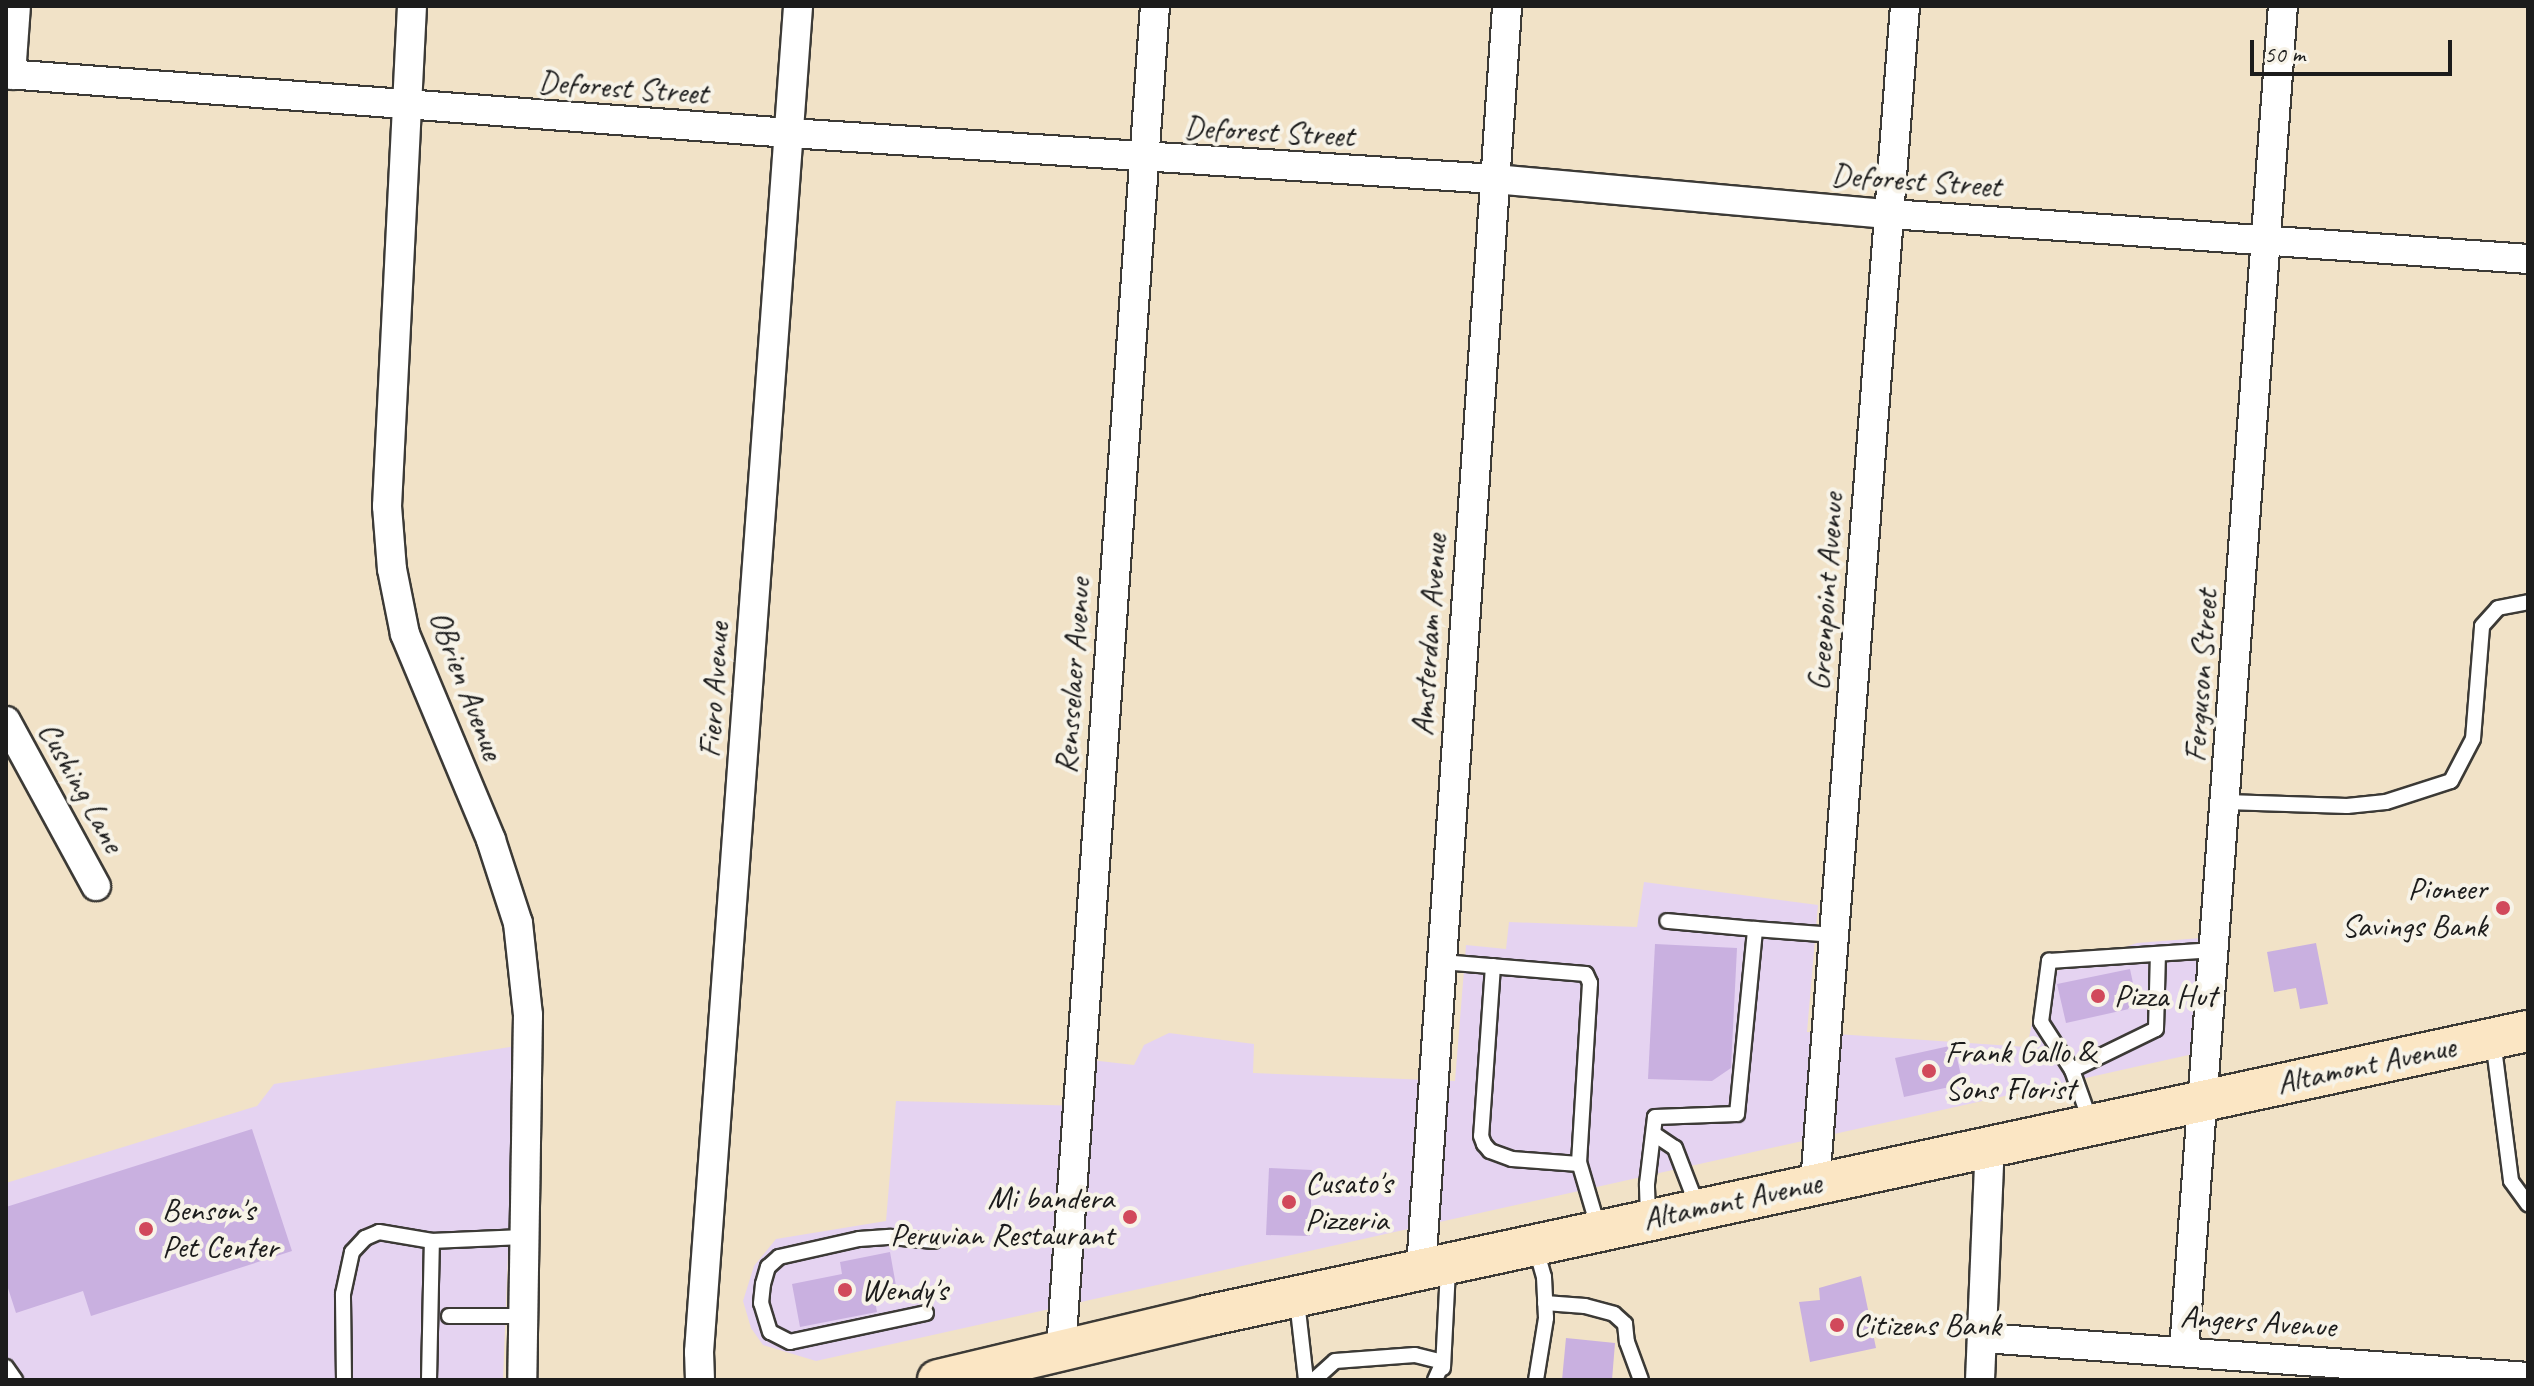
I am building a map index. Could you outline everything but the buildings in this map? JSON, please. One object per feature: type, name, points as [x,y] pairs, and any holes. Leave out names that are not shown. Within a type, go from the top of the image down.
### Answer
[{"type":"main road","name":"Altamont Avenue","points":[[938,1380],[1296,1296],[2510,1035]]},
{"type":"street","points":[[8,75],[16,6]]},
{"type":"street","name":"OBrien Avenue","points":[[412,6],[387,506],[392,569],[405,634],[491,840],[518,923],[528,1015],[522,1380]]},
{"type":"street","name":"Fiero Avenue","points":[[700,1380],[699,1352],[798,6]]},
{"type":"street","name":"Rensselaer Avenue","points":[[1061,1350],[1155,6]]},
{"type":"street","name":"Amsterdam Avenue","points":[[1435,1266],[1442,962],[1507,6]]},
{"type":"street","name":"Greenpoint Avenue","points":[[1815,1184],[1905,6]]},
{"type":"street","name":"Ferguson Street","points":[[2184,1350],[2216,950],[2283,6]]},
{"type":"street","name":"Deforest Street","points":[[8,75],[1144,158],[1494,179],[1890,214],[2528,259]]},
{"type":"street","name":"Cushing Lane","points":[[6,721],[96,886]]},
{"type":"street","points":[[1980,1380],[1990,1145]]},
{"type":"street","name":"Angers Avenue","points":[[1983,1338],[2528,1377]]},
{"type":"lane","points":[[2226,802],[2359,805],[2386,802],[2451,781],[2473,739],[2482,626],[2498,608],[2524,602]]},
{"type":"lane","points":[[1667,921],[1834,935]]},
{"type":"lane","points":[[1649,1219],[1647,1184],[1655,1117],[1737,1114],[1755,929]]},
{"type":"lane","points":[[2091,1123],[2072,1070],[2041,1022],[2049,961],[2216,950]]},
{"type":"lane","points":[[2072,1070],[2156,1029],[2158,954]]},
{"type":"lane","points":[[1442,962],[1586,974],[1590,983],[1579,1164],[1599,1231]]},
{"type":"lane","points":[[1493,966],[1484,1144],[1490,1151],[1512,1159],[1579,1164]]},
{"type":"lane","points":[[2510,1035],[2511,1181],[2528,1204]]},
{"type":"lane","points":[[1654,1134],[1675,1148],[1698,1209]]},
{"type":"lane","points":[[344,1380],[343,1294],[352,1252],[365,1238],[379,1232],[432,1241],[522,1237]]},
{"type":"lane","points":[[926,1313],[790,1342],[770,1332],[761,1303],[768,1267],[779,1257],[859,1239],[891,1237],[934,1241]]},
{"type":"lane","points":[[429,1380],[432,1241]]},
{"type":"lane","points":[[1535,1245],[1544,1277],[1545,1303],[1536,1380]]},
{"type":"lane","points":[[1435,1266],[1443,1362],[1441,1380]]},
{"type":"lane","points":[[1296,1296],[1306,1380]]},
{"type":"lane","points":[[1545,1303],[1585,1306],[1614,1314],[1625,1324],[1637,1375]]},
{"type":"lane","points":[[449,1316],[523,1316]]},
{"type":"lane","points":[[1314,1380],[1335,1361],[1415,1355],[1443,1362]]},
{"type":"lane","points":[[1435,1380],[1443,1362]]},
{"type":"lane","points":[[6,1367],[15,1380]]},
{"type":"shaded area","points":[[1644,882],[1818,905],[1807,1032],[2027,1047],[2042,976],[2137,943],[2201,938],[2193,1054],[816,1361],[763,1345],[751,1328],[743,1301],[754,1266],[776,1239],[886,1221],[896,1101],[1087,1106],[1091,1060],[1134,1065],[1144,1045],[1169,1033],[1254,1044],[1253,1073],[1455,1081],[1466,945],[1506,949],[1509,922],[1637,927]]},
{"type":"shaded area","points":[[516,1046],[503,1380],[6,1380],[6,1183],[257,1106],[274,1084]]},
{"type":"place","name":"Pioneer Savings Bank","points":[[2503,908]]},
{"type":"place","name":"Pizza Hut","points":[[2098,996]]},
{"type":"place","name":"Frank Gallo & Sons Florist","points":[[1929,1071]]},
{"type":"place","name":"Cusato's Pizzeria","points":[[1289,1202]]},
{"type":"place","name":"Mi bandera Peruvian Restaurant","points":[[1130,1217]]},
{"type":"place","name":"Benson's Pet Center","points":[[146,1229]]},
{"type":"place","name":"Wendy's","points":[[845,1290]]},
{"type":"place","name":"Citizens Bank","points":[[1837,1325]]}]
